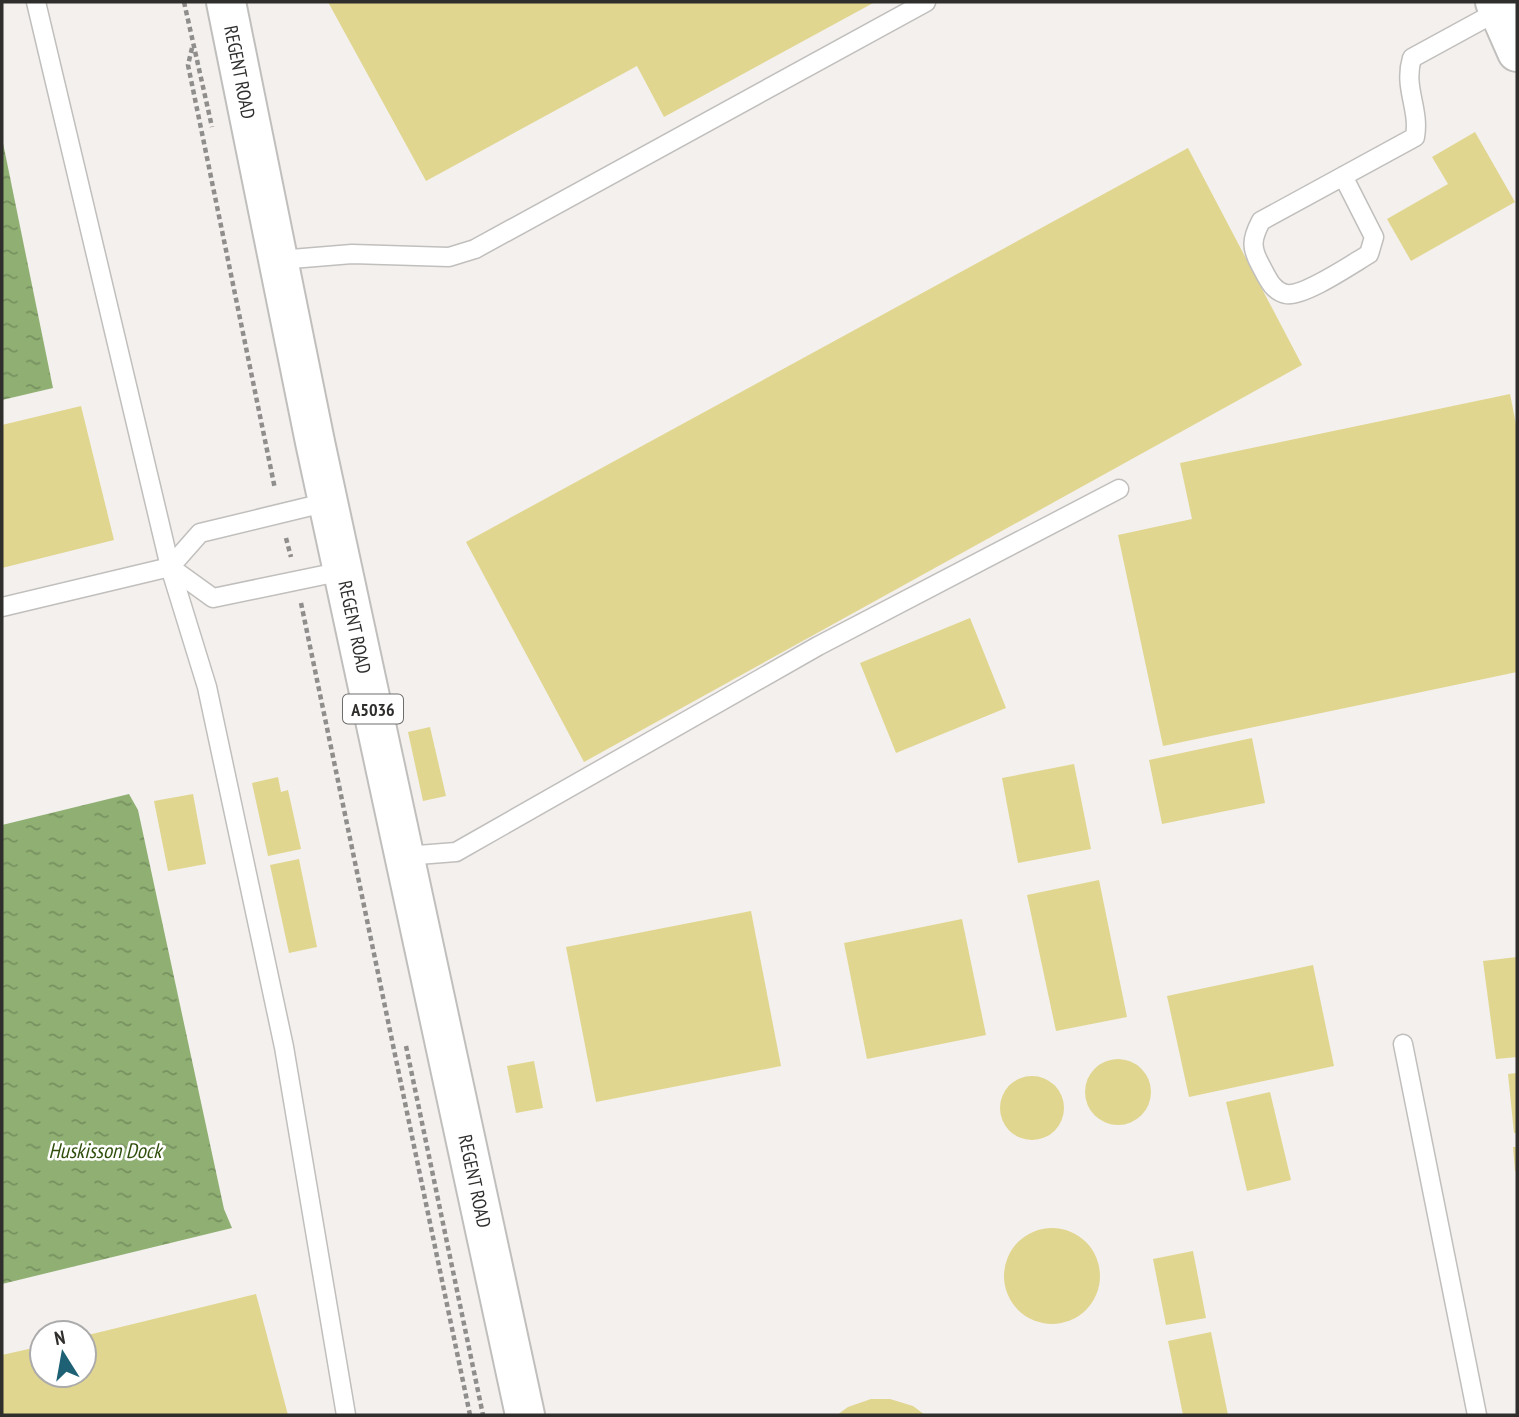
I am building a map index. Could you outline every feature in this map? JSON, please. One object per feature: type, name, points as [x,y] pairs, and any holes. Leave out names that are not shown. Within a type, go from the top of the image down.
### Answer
[{"type":"main road","name":"REGENT ROAD","points":[[226,2],[328,502],[525,1415]]},
{"type":"main road","points":[[1498,6],[1517,52]]},
{"type":"lane","points":[[36,2],[170,567],[207,687],[284,1046],[346,1415]]},
{"type":"lane","points":[[279,260],[352,254],[449,257],[475,249],[926,2]]},
{"type":"lane","points":[[1343,176],[1374,237],[1369,254],[1306,289],[1286,294],[1272,287],[1252,250],[1253,237],[1261,221],[1343,176],[1415,137],[1418,120],[1407,75],[1412,58],[1498,6]]},
{"type":"lane","points":[[405,856],[456,852],[818,646],[1119,489]]},
{"type":"lane","points":[[2,607],[170,567],[200,533],[328,502]]},
{"type":"lane","points":[[170,567],[213,598],[343,571]]},
{"type":"lane","points":[[1404,1044],[1476,1415]]},
{"type":"path","points":[[184,2],[193,44],[188,65],[470,1415]]},
{"type":"water","points":[[2,138],[53,388],[2,400]]},
{"type":"water","name":"Huskisson Dock","points":[[129,794],[138,810],[224,1209],[232,1228],[2,1284],[2,825]]},
{"type":"building","points":[[328,2],[875,2],[664,117],[637,66],[426,181]]},
{"type":"building","points":[[1475,132],[1515,202],[1411,261],[1387,219],[1448,184],[1432,157]]},
{"type":"building","points":[[1188,148],[1302,365],[584,762],[466,542]]},
{"type":"building","points":[[1510,394],[1517,429],[1517,672],[1163,746],[1118,535],[1192,519],[1180,463]]},
{"type":"building","points":[[81,406],[114,540],[2,568],[2,425]]},
{"type":"building","points":[[970,618],[1006,708],[896,753],[860,663]]},
{"type":"building","points":[[430,727],[446,796],[423,801],[408,732]]},
{"type":"building","points":[[1252,738],[1265,803],[1162,824],[1149,760]]},
{"type":"building","points":[[1074,764],[1091,849],[1018,863],[1002,778]]},
{"type":"building","points":[[278,777],[281,792],[288,790],[301,849],[268,856],[252,783]]},
{"type":"building","points":[[193,794],[206,864],[168,871],[154,801]]},
{"type":"building","points":[[299,859],[317,947],[289,953],[270,865]]},
{"type":"building","points":[[1099,880],[1127,1017],[1056,1031],[1027,895]]},
{"type":"building","points":[[751,911],[781,1066],[596,1102],[566,947]]},
{"type":"building","points":[[962,919],[986,1035],[867,1059],[844,943]]},
{"type":"building","points":[[1517,957],[1517,1057],[1496,1059],[1483,961]]},
{"type":"building","points":[[1313,965],[1334,1066],[1189,1097],[1167,996]]},
{"type":"building","points":[[1118,1059],[1131,1062],[1141,1069],[1148,1079],[1151,1092],[1148,1105],[1141,1115],[1131,1122],[1118,1125],[1105,1122],[1095,1115],[1088,1105],[1085,1092],[1088,1079],[1095,1069],[1105,1062]]},
{"type":"building","points":[[534,1061],[543,1108],[516,1113],[507,1066]]},
{"type":"building","points":[[1517,1073],[1517,1133],[1514,1133],[1508,1074]]},
{"type":"building","points":[[1026,1076],[1038,1076],[1055,1085],[1062,1096],[1062,1120],[1055,1131],[1038,1140],[1026,1140],[1014,1135],[1005,1126],[1000,1114],[1000,1102],[1005,1090],[1014,1081]]},
{"type":"building","points":[[1270,1092],[1291,1180],[1247,1191],[1226,1102]]},
{"type":"building","points":[[1513,1147],[1517,1147],[1517,1171],[1515,1171]]},
{"type":"building","points":[[1052,1228],[1070,1232],[1086,1242],[1096,1258],[1100,1276],[1096,1294],[1086,1310],[1070,1320],[1052,1324],[1034,1320],[1018,1310],[1008,1294],[1004,1276],[1008,1258],[1018,1242],[1034,1232]]},
{"type":"building","points":[[1193,1251],[1206,1318],[1166,1325],[1153,1259]]},
{"type":"building","points":[[256,1294],[288,1415],[2,1415],[2,1355],[28,1349],[28,1389],[98,1389],[98,1333]]},
{"type":"building","points":[[1211,1332],[1228,1415],[1183,1415],[1168,1341]]},
{"type":"building","points":[[871,1399],[890,1399],[913,1406],[925,1415],[837,1415],[848,1407]]}]
